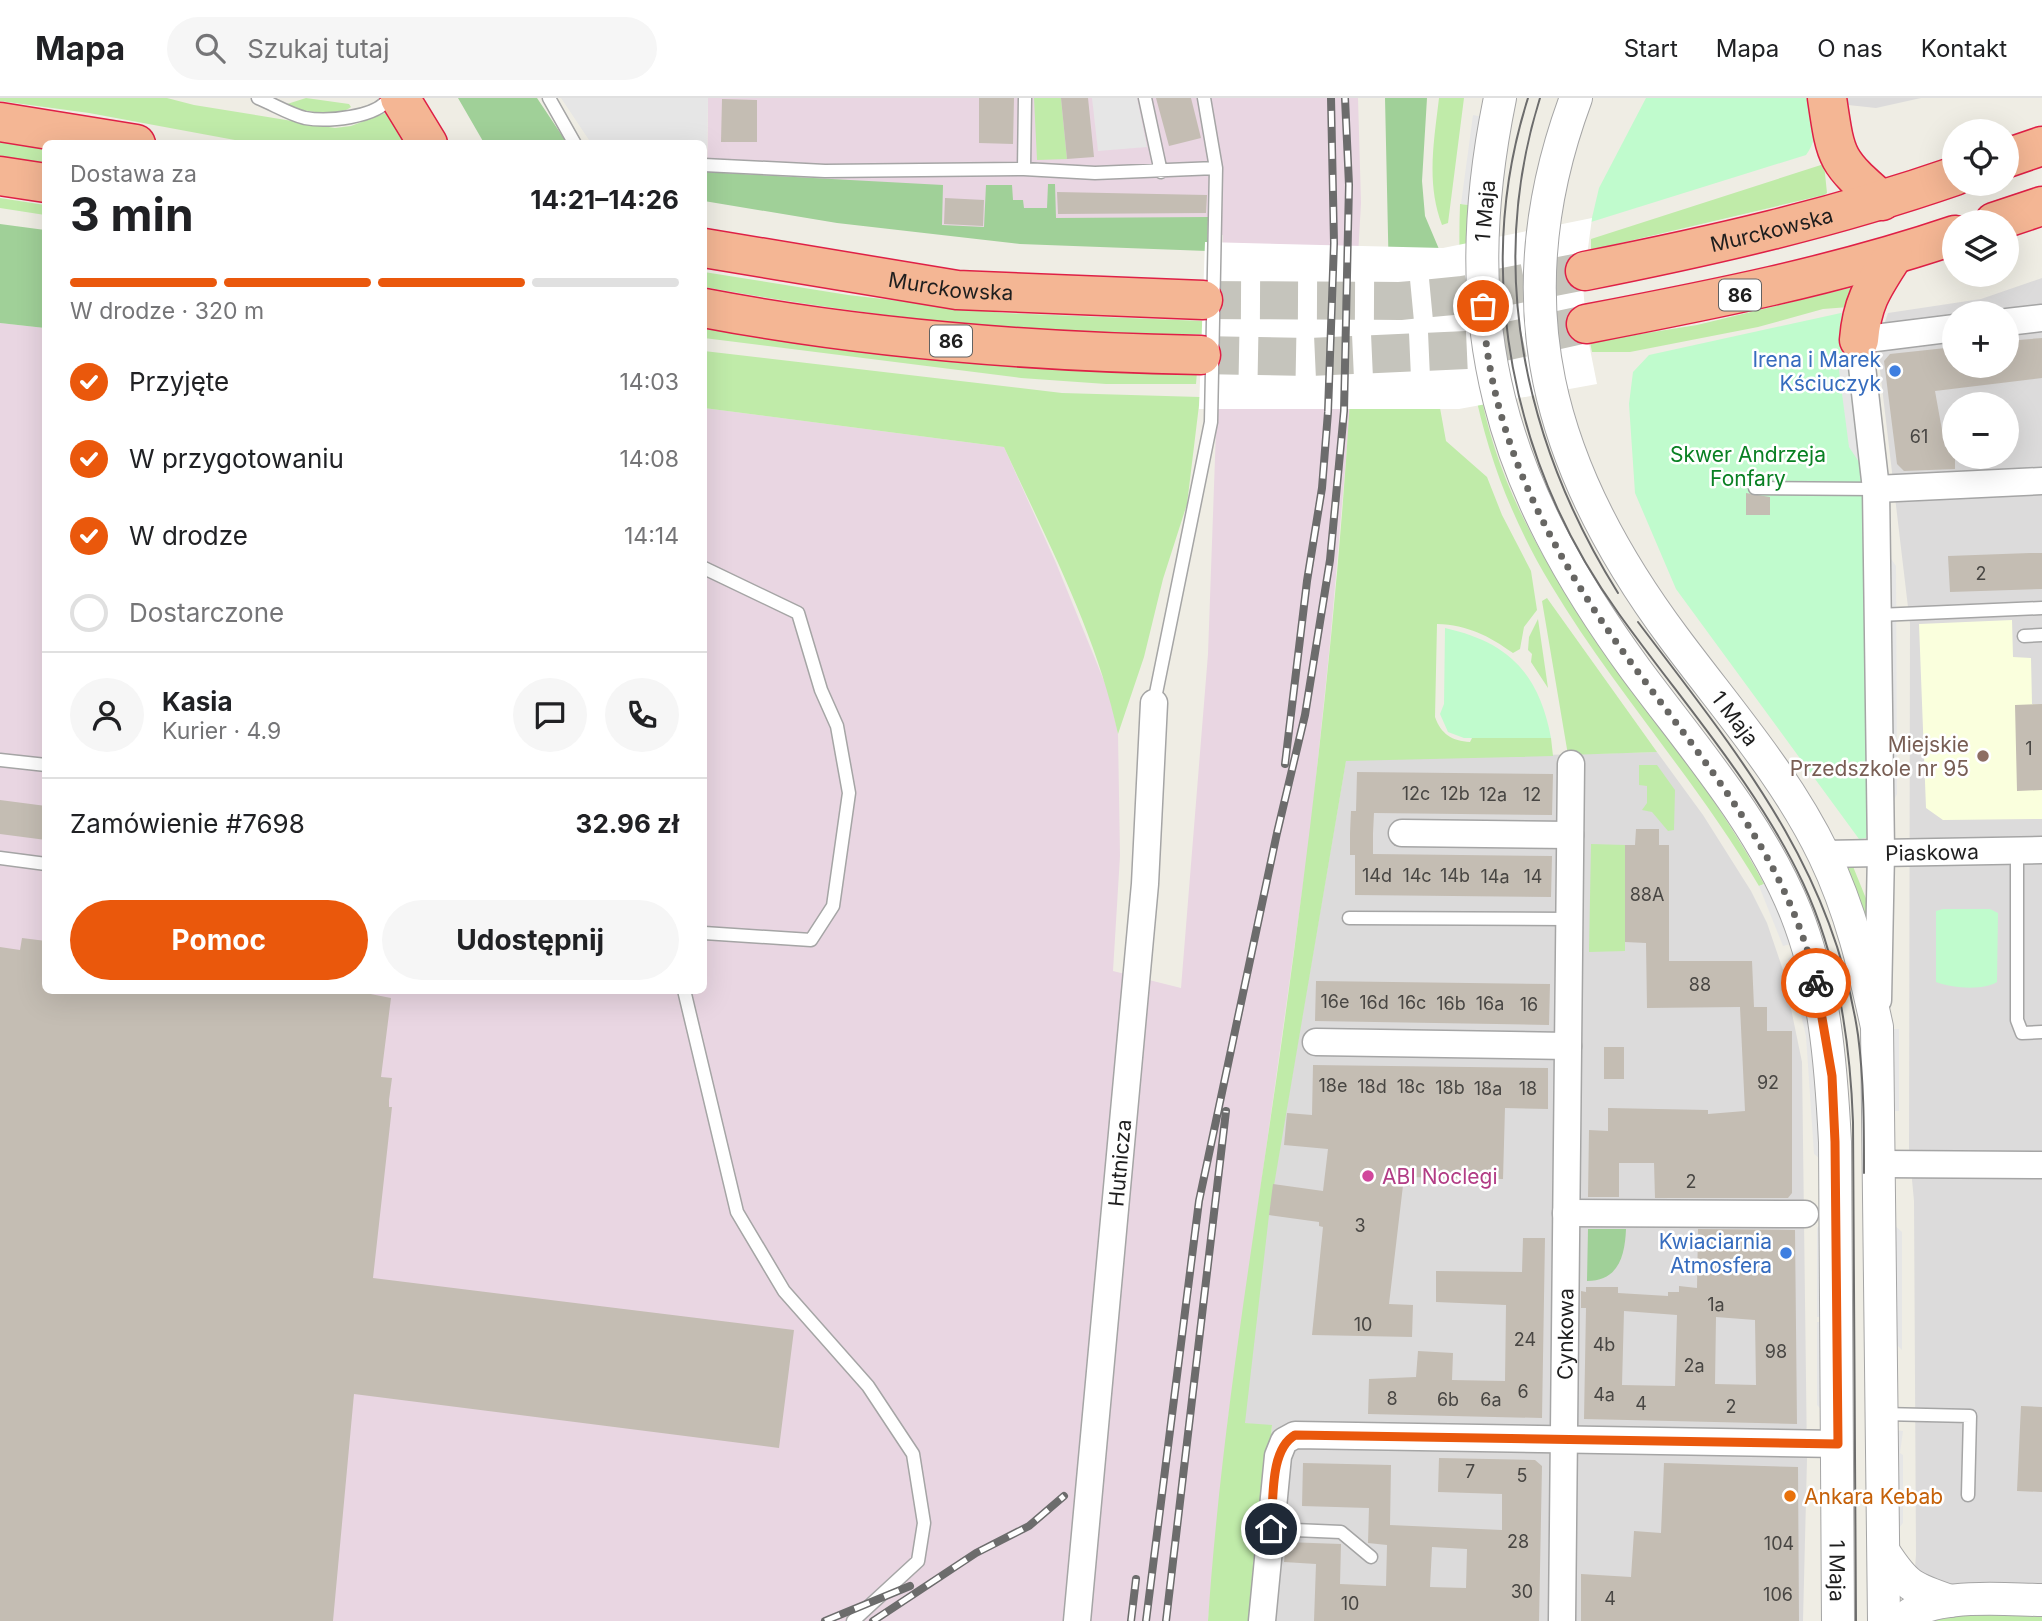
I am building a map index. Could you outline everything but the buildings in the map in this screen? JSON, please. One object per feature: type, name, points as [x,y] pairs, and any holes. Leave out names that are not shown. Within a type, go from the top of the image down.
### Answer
[{"type":"highway","points":[[400,98],[426,140]]},
{"type":"highway","points":[[1827,98],[1838,158],[1849,173],[1882,201]]},
{"type":"highway","points":[[0,122],[111,140]]},
{"type":"highway","points":[[2019,154],[2042,146]]},
{"type":"highway","points":[[0,176],[42,182]]},
{"type":"highway","name":"Murckowska","points":[[1585,271],[1730,242],[1882,201],[1942,180]]},
{"type":"highway","points":[[2019,214],[2042,206]]},
{"type":"highway","name":"86","points":[[1586,324],[1739,295],[1893,256],[1942,240]]},
{"type":"highway","name":"Murckowska","points":[[707,248],[957,290],[1203,300]]},
{"type":"highway","points":[[1859,340],[1861,314],[1868,293],[1893,256]]},
{"type":"highway","name":"86","points":[[707,307],[841,328],[1010,348],[1201,355]]},
{"type":"street","name":"1 Maja","points":[[1500,98],[1484,205],[1482,290],[1492,373],[1516,461],[1548,532],[1581,590],[1753,832],[1796,912],[1811,958],[1823,1012],[1832,1076],[1836,1167],[1838,1621]]},
{"type":"street","name":"1 Maja","points":[[1576,98],[1552,176],[1540,266],[1542,349],[1560,432],[1581,486],[1623,565],[1755,746],[1824,854],[1859,943],[1877,1027]]},
{"type":"street","points":[[2019,321],[2042,318]]},
{"type":"street","points":[[1859,340],[1942,330]]},
{"type":"street","name":"1 Maja","points":[[1859,340],[1875,489],[1878,615],[1881,852],[1877,1027],[1881,1164],[1884,1621]]},
{"type":"street","points":[[1875,489],[2042,481]]},
{"type":"street","name":"Hutnicza","points":[[1077,1621],[1145,884],[1154,703]]},
{"type":"street","name":"Cynkowa","points":[[1562,1621],[1571,764]]},
{"type":"street","points":[[1402,833],[1570,835]]},
{"type":"street","name":"Piaskowa","points":[[1824,854],[2030,850]]},
{"type":"street","points":[[1316,1042],[1568,1046]]},
{"type":"street","points":[[1881,1164],[2042,1165]]},
{"type":"street","points":[[1566,1213],[1805,1214]]},
{"type":"street","points":[[1262,1621],[1278,1456],[1284,1441],[1295,1435],[1838,1444]]},
{"type":"street","points":[[1884,1552],[1903,1580],[1950,1601]]},
{"type":"street","points":[[1903,1621],[1917,1610],[1950,1601],[2042,1600]]},
{"type":"lane","points":[[259,98],[304,117],[331,119],[352,117],[385,104],[389,98]]},
{"type":"lane","points":[[549,98],[573,140]]},
{"type":"lane","points":[[1024,169],[1025,98]]},
{"type":"lane","points":[[1145,98],[1161,172]]},
{"type":"lane","points":[[1154,703],[1211,422],[1216,168],[1204,98]]},
{"type":"lane","points":[[707,165],[825,171],[1024,169],[1064,173],[1161,172],[1216,168]]},
{"type":"lane","points":[[1755,488],[1875,489]]},
{"type":"lane","points":[[707,569],[798,613],[821,690],[836,726],[849,793],[833,906],[811,940],[707,933]]},
{"type":"lane","points":[[1878,615],[2042,608]]},
{"type":"lane","points":[[2024,636],[2042,635]]},
{"type":"lane","points":[[0,760],[42,765]]},
{"type":"lane","points":[[2030,850],[2017,1020],[2022,1033],[2042,1032]]},
{"type":"lane","points":[[0,858],[42,863]]},
{"type":"lane","points":[[1349,918],[1570,919]]},
{"type":"lane","points":[[685,994],[737,1212],[785,1291],[868,1387],[913,1454],[924,1523],[918,1561],[853,1621]]},
{"type":"lane","points":[[1883,1414],[1970,1416],[1968,1495]]},
{"type":"lane","points":[[1271,1529],[1341,1532],[1371,1557]]},
{"type":"shaded area","points":[[561,98],[708,98],[707,154],[707,140],[589,140]]},
{"type":"shaded area","points":[[708,98],[1358,98],[1361,203],[1348,435],[1330,644],[1310,836],[1228,1420],[1208,1621],[0,1621],[0,323],[42,328],[42,994],[707,994],[707,408],[1004,447],[1056,563],[1109,693],[1118,734],[1120,856],[1113,971],[1181,988],[1208,654],[1223,235],[945,229],[707,194]]},
{"type":"shaded area","points":[[1092,98],[1137,98],[1147,147],[1098,151]]},
{"type":"shaded area","points":[[1838,98],[1921,98],[1876,108],[1839,104]]},
{"type":"shaded area","points":[[1473,115],[1483,117],[1471,205],[1461,204]]},
{"type":"shaded area","points":[[2042,278],[2042,1621],[1911,1621],[1916,1555],[1914,1201],[1909,1148],[1910,624],[1877,345],[1888,313],[1942,305],[1942,378],[2019,378],[2019,301],[1968,301]]},
{"type":"shaded area","points":[[1845,345],[1859,462],[1849,447],[1838,363]]},
{"type":"shaded area","points":[[1887,553],[1896,566],[1897,794],[1888,811]]},
{"type":"shaded area","name":"Miejskie Przedszkole nr 95","points":[[2012,620],[2013,657],[2031,658],[2032,704],[2042,704],[2042,819],[1943,820],[1926,808],[1919,624]]},
{"type":"shaded area","points":[[1657,752],[1703,815],[1751,891],[1767,923],[1783,970],[1802,1062],[1807,1459],[1803,1621],[1254,1621],[1272,1426],[1233,1422],[1346,760]]},
{"type":"shaded area","points":[[1767,883],[1791,944],[1783,946],[1759,886]]},
{"type":"shaded area","points":[[1795,953],[1814,1034],[1823,1161],[1814,1154],[1806,1036],[1788,959]]},
{"type":"shaded area","points":[[1890,1029],[1899,1029],[1899,1111],[1891,1111]]},
{"type":"shaded area","points":[[1825,1220],[1826,1317],[1817,1317],[1817,1228]]},
{"type":"shaded area","points":[[1893,1224],[1902,1232],[1902,1350],[1894,1342]]},
{"type":"shaded area","points":[[1817,1322],[1826,1322],[1826,1414],[1817,1405]]},
{"type":"shaded area","points":[[1895,1430],[1903,1431],[1900,1453],[1903,1455],[1903,1523],[1895,1533]]},
{"type":"green space","points":[[0,98],[167,98],[194,105],[335,128],[351,126],[388,112],[406,140],[235,140],[89,113],[0,101]]},
{"type":"green space","points":[[306,98],[349,104],[351,107],[328,113],[284,105]]},
{"type":"green space","points":[[458,98],[537,98],[565,140],[482,140]]},
{"type":"green space","points":[[1034,98],[1061,98],[1067,159],[1037,160]]},
{"type":"green space","points":[[1385,98],[1427,98],[1422,181],[1425,216],[1447,268],[1389,280]]},
{"type":"green space","points":[[1439,98],[1464,98],[1448,223],[1442,225],[1433,178]]},
{"type":"green space","points":[[1646,98],[1815,98],[1815,135],[1806,155],[1591,222],[1599,188]]},
{"type":"green space","points":[[0,142],[42,148],[42,164],[0,158]]},
{"type":"green space","points":[[1824,164],[1827,193],[1824,195],[1591,250],[1591,239]]},
{"type":"green space","points":[[707,172],[943,185],[942,225],[984,227],[986,185],[1012,185],[1013,200],[1023,200],[1024,208],[1047,208],[1048,184],[1055,184],[1056,218],[1208,217],[1207,251],[1020,244],[837,223],[707,201]]},
{"type":"green space","points":[[0,198],[42,205],[42,215],[0,208]]},
{"type":"green space","points":[[1460,204],[1471,205],[1469,266],[1479,385],[1497,456],[1525,522],[1561,585],[1728,822],[1764,884],[1759,886],[1709,809],[1601,662],[1526,541],[1506,495],[1477,402],[1462,304]]},
{"type":"green space","points":[[0,224],[42,230],[42,328],[0,323]]},
{"type":"green space","points":[[707,272],[848,295],[1003,313],[1203,321],[1202,334],[1077,332],[952,323],[707,287]]},
{"type":"green space","points":[[1858,286],[1849,307],[1823,309],[1758,327],[1630,352],[1592,352],[1590,342],[1697,325]]},
{"type":"green space","name":"Skwer Andrzeja Fonfary","points":[[1841,313],[1851,318],[1868,510],[1869,825],[1866,838],[1859,839],[1676,589],[1635,493],[1629,404],[1633,372],[1649,355]]},
{"type":"green space","points":[[707,326],[888,352],[1011,365],[1135,372],[1197,372],[1196,384],[1106,384],[1021,378],[707,338]]},
{"type":"green space","points":[[707,351],[1062,393],[1200,397],[1187,504],[1163,579],[1144,657],[1118,734],[1109,697],[1084,624],[1004,447],[707,408]]},
{"type":"green space","points":[[1438,397],[1446,441],[1487,477],[1502,515],[1531,571],[1537,610],[1524,627],[1520,649],[1513,653],[1478,632],[1437,624],[1435,717],[1444,732],[1464,741],[1470,742],[1473,736],[1551,738],[1553,756],[1346,761],[1269,1215],[1245,1423],[1272,1425],[1254,1621],[1208,1621],[1230,1402],[1313,800],[1331,640],[1350,400]]},
{"type":"green space","points":[[1547,598],[1657,752],[1568,755],[1542,601]]},
{"type":"green space","points":[[1538,619],[1548,688],[1531,662],[1532,654],[1528,650],[1529,637]]},
{"type":"green space","points":[[1445,628],[1486,642],[1517,664],[1538,695],[1551,738],[1464,738],[1448,732],[1440,714],[1444,704]]},
{"type":"green space","points":[[1639,765],[1657,765],[1675,790],[1674,830],[1668,831],[1652,812],[1642,810],[1647,803],[1647,786],[1639,785]]},
{"type":"green space","points":[[1591,844],[1625,845],[1625,951],[1589,952]]},
{"type":"green space","points":[[1852,864],[1867,901],[1867,919],[1845,865]]},
{"type":"green space","points":[[1990,909],[1998,913],[1997,982],[1984,987],[1967,988],[1936,982],[1936,911]]},
{"type":"green space","points":[[1588,1229],[1626,1229],[1622,1257],[1618,1265],[1606,1277],[1587,1281]]},
{"type":"green space","points":[[2042,1613],[2042,1621],[1932,1621],[1933,1616]]},
{"type":"pier","points":[[1592,218],[1583,286],[1587,334],[1597,384],[1459,409],[1199,409],[1205,242],[1443,248]]},
{"type":"tunnel","points":[[1203,300],[1400,301],[1463,295],[1585,271]]},
{"type":"tunnel","points":[[1201,355],[1310,357],[1467,350],[1586,324]]},
{"type":"tram line","points":[[1528,98],[1511,165],[1504,232],[1504,300],[1513,367],[1529,433],[1552,496],[1582,557],[1619,614],[1741,778],[1784,847],[1815,911],[1840,1000],[1849,1061],[1853,1122],[1856,1621]]},
{"type":"tram line","points":[[1540,98],[1524,163],[1516,227],[1516,291],[1524,354],[1538,416],[1559,477],[1586,536],[1618,593]]},
{"type":"tram line","points":[[1638,622],[1745,766],[1804,865],[1827,918],[1845,974],[1858,1035],[1863,1087],[1864,1173]]},
{"type":"railway","points":[[1285,764],[1307,581],[1322,488],[1328,412],[1334,243],[1331,98]]},
{"type":"railway","points":[[1146,1621],[1199,1201],[1277,833],[1305,715],[1330,560],[1344,411],[1349,185],[1345,98]]},
{"type":"railway","points":[[1166,1621],[1226,1111]]},
{"type":"railway","points":[[873,1621],[976,1553],[1029,1526],[1064,1496]]},
{"type":"railway","points":[[1131,1621],[1136,1579]]},
{"type":"railway","points":[[825,1621],[910,1586]]},
{"type":"way so far","points":[[1483,306],[1492,373],[1504,424],[1533,502],[1591,606],[1741,811],[1796,912],[1816,983]]},
{"type":"place","name":"Irena i Marek Kściuczyk","points":[[1895,371]]},
{"type":"place","name":"Miejskie Przedszkole nr 95","points":[[1983,756]]},
{"type":"place","name":"ABI Noclegi","points":[[1368,1176]]},
{"type":"place","name":"Kwiaciarnia Atmosfera","points":[[1786,1253]]},
{"type":"place","name":"Ankara Kebab","points":[[1790,1496]]},
{"type":"route","points":[[1271,1529],[1278,1456],[1284,1441],[1295,1435],[1838,1444],[1832,1076],[1816,983]]}]
